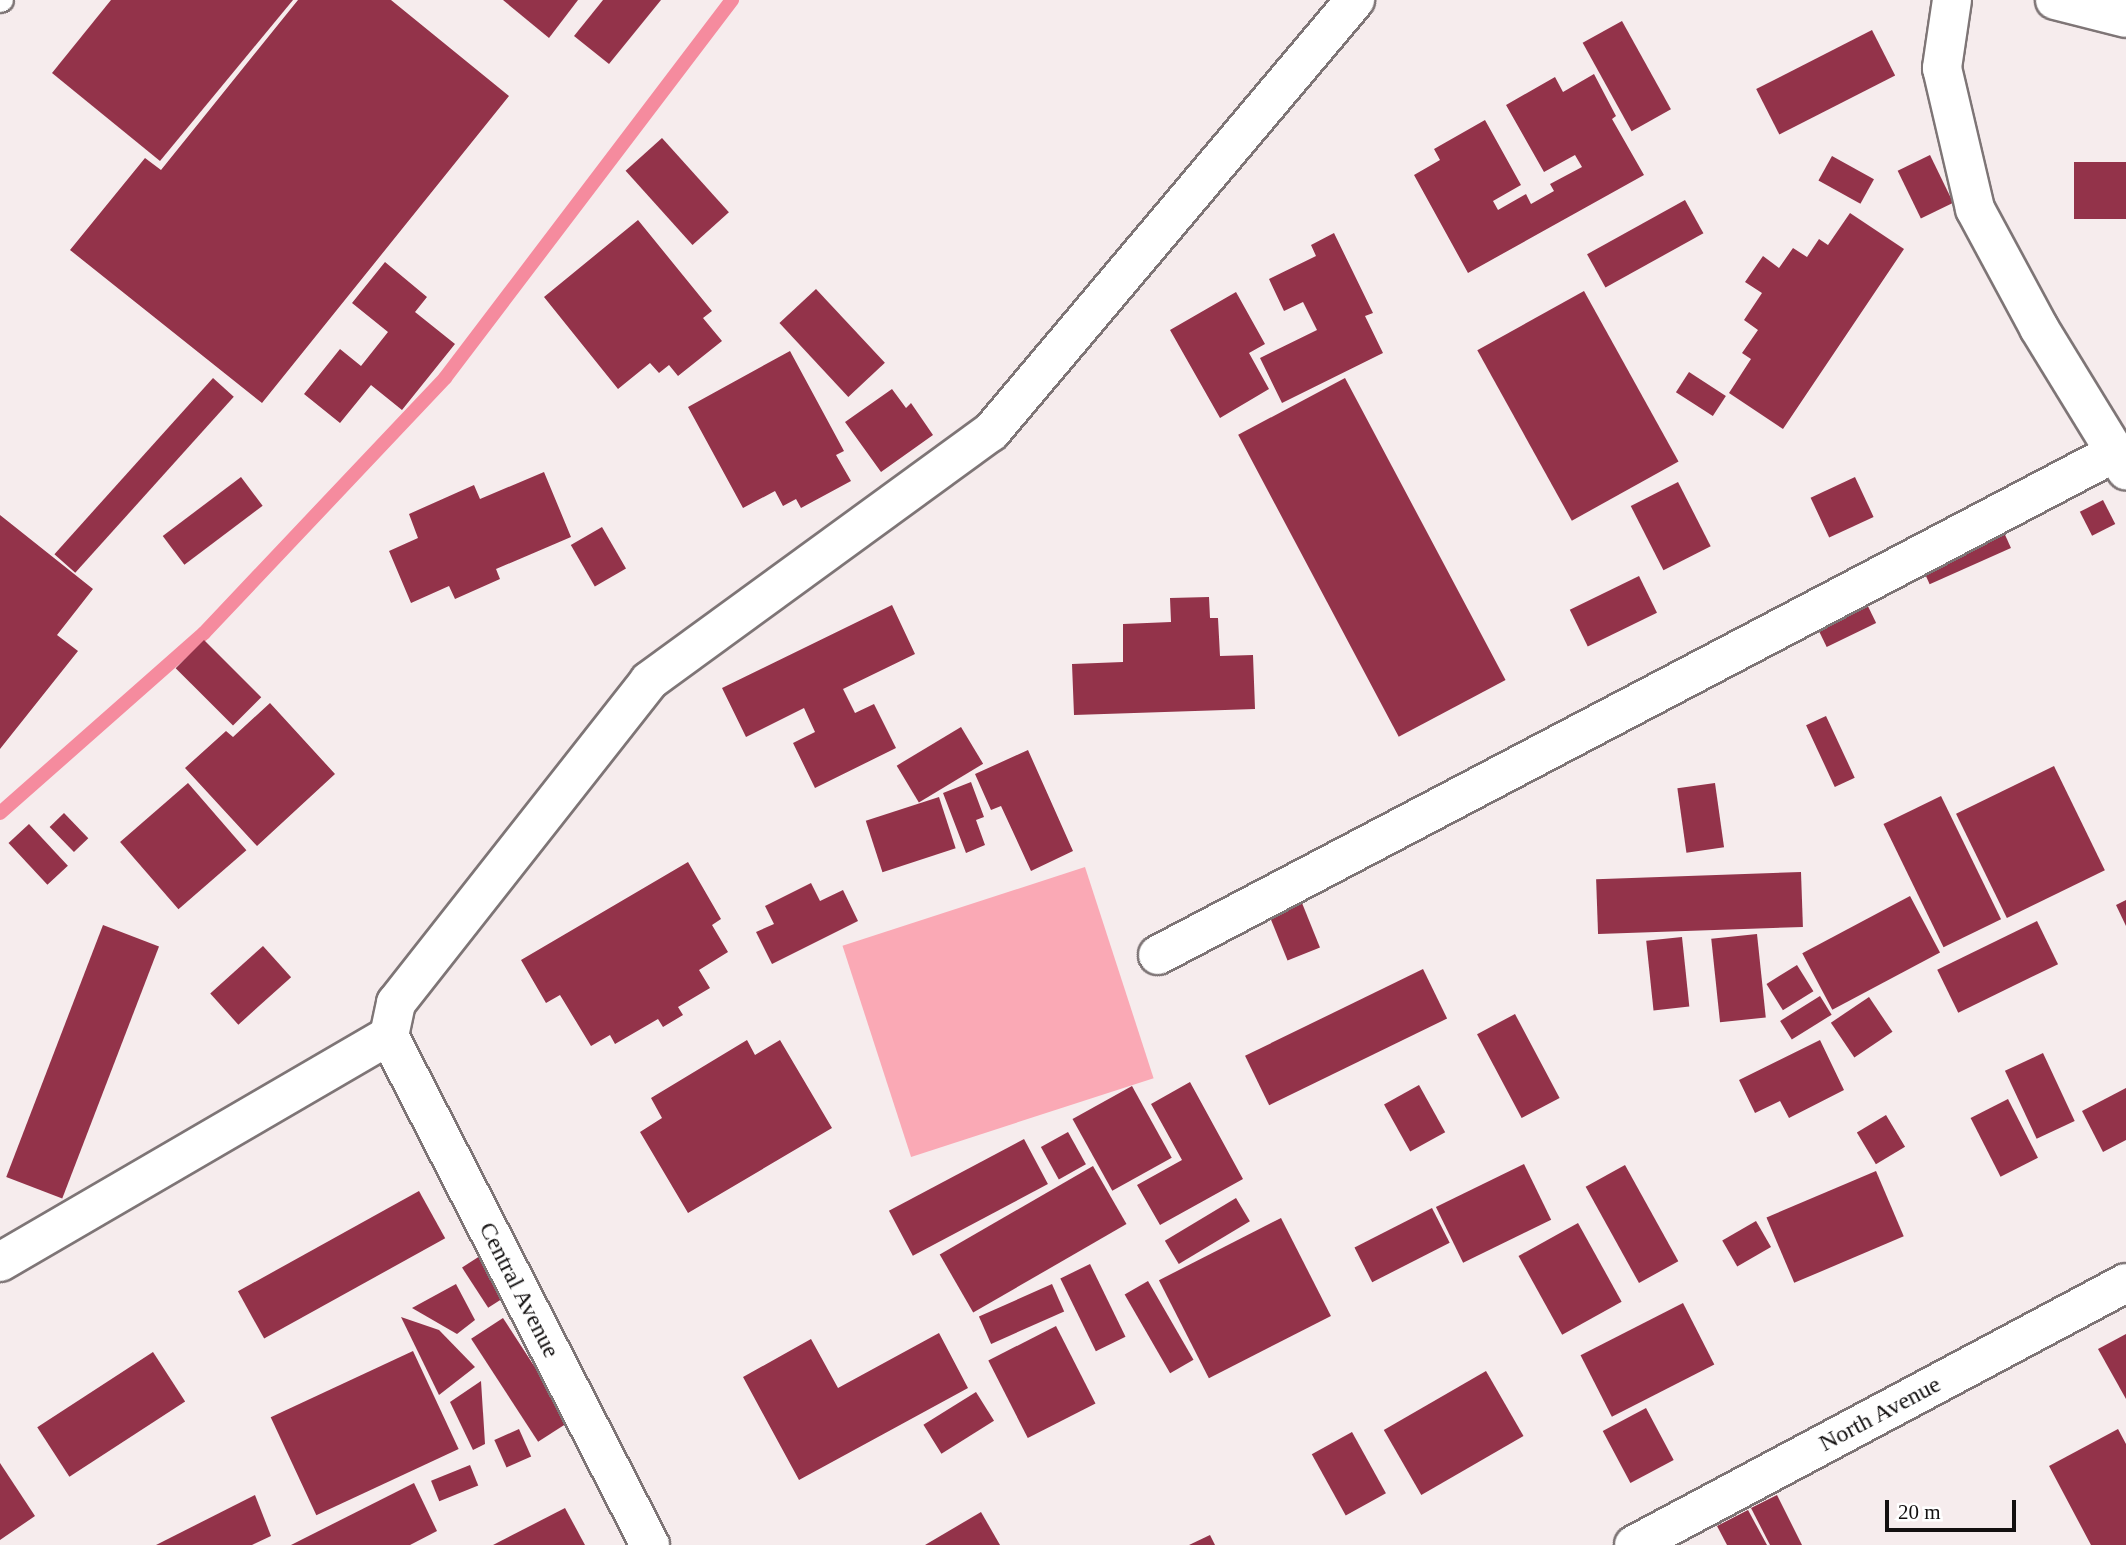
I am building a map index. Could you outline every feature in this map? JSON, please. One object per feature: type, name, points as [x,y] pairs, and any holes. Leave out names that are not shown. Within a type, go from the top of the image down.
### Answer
[{"type":"street","points":[[0,1262],[389,1036],[396,1003],[649,681],[991,432],[1355,0]]},
{"type":"street","points":[[1158,956],[2121,461],[2039,328],[1975,209],[1942,68],[1952,0]]},
{"type":"street","points":[[2055,0],[2126,18]]},
{"type":"street","name":"Central Avenue","points":[[389,1036],[650,1545]]},
{"type":"street","name":"North Avenue","points":[[1634,1545],[2126,1283]]},
{"type":"shaded area","points":[[1085,867],[1154,1078],[911,1157],[842,946]]},
{"type":"building","points":[[111,0],[293,0],[160,161],[52,73]]},
{"type":"building","points":[[298,0],[391,0],[509,96],[262,403],[70,250],[145,158],[161,170]]},
{"type":"building","points":[[503,0],[578,0],[549,38]]},
{"type":"building","points":[[603,0],[661,0],[609,64],[574,36]]},
{"type":"building","points":[[1622,21],[1671,109],[1632,131],[1583,43]]},
{"type":"building","points":[[1872,30],[1895,75],[1779,134],[1756,89]]},
{"type":"building","points":[[1594,74],[1616,116],[1612,119],[1644,175],[1468,273],[1414,175],[1440,160],[1434,149],[1485,120],[1521,185],[1493,201],[1498,210],[1526,194],[1531,204],[1554,191],[1550,184],[1582,167],[1575,155],[1544,172],[1506,105],[1555,77],[1563,92]]},
{"type":"building","points":[[662,138],[729,212],[692,245],[626,171]]},
{"type":"building","points":[[1930,155],[1953,203],[1921,218],[1898,171]]},
{"type":"building","points":[[1832,156],[1874,179],[1860,204],[1818,180]]},
{"type":"building","points":[[2074,162],[2126,162],[2126,219],[2074,219]]},
{"type":"building","points":[[1685,200],[1703,233],[1605,288],[1587,254]]},
{"type":"building","points":[[1850,213],[1904,249],[1783,429],[1729,393],[1751,359],[1742,353],[1758,330],[1744,320],[1762,293],[1745,282],[1763,256],[1779,268],[1793,248],[1807,257],[1819,239],[1828,245]]},
{"type":"building","points":[[638,220],[712,311],[703,318],[722,341],[678,376],[669,365],[659,373],[650,363],[618,389],[544,297]]},
{"type":"building","points":[[1334,233],[1373,313],[1365,316],[1383,353],[1282,403],[1260,358],[1317,330],[1303,302],[1284,311],[1269,279],[1316,256],[1311,245]]},
{"type":"building","points":[[385,262],[427,297],[415,312],[455,344],[402,410],[371,385],[340,423],[304,394],[340,349],[361,366],[388,332],[352,303]]},
{"type":"building","points":[[816,289],[885,363],[848,397],[779,323]]},
{"type":"building","points":[[1584,291],[1679,462],[1572,521],[1477,350]]},
{"type":"building","points":[[1236,292],[1265,344],[1249,353],[1269,389],[1220,418],[1170,330]]},
{"type":"building","points":[[790,351],[844,451],[836,455],[851,481],[801,508],[796,499],[783,506],[775,491],[743,508],[688,407]]},
{"type":"building","points":[[1689,372],[1726,396],[1713,416],[1676,392]]},
{"type":"building","points":[[213,378],[234,397],[75,573],[54,554]]},
{"type":"building","points":[[1345,378],[1506,680],[1399,737],[1238,435]]},
{"type":"building","points":[[892,389],[906,408],[911,403],[933,435],[881,472],[845,422]]},
{"type":"building","points":[[544,472],[571,537],[496,569],[500,579],[455,599],[449,586],[411,603],[389,551],[418,538],[409,514],[474,485],[480,499]]},
{"type":"building","points":[[241,477],[263,506],[184,565],[163,536]]},
{"type":"building","points":[[1855,477],[1874,517],[1829,538],[1811,498]]},
{"type":"building","points":[[1678,482],[1711,546],[1663,570],[1631,506]]},
{"type":"building","points":[[2103,500],[2115,524],[2092,536],[2080,512]]},
{"type":"building","points":[[0,515],[93,589],[57,635],[78,651],[0,749]]},
{"type":"building","points":[[602,527],[626,569],[595,587],[571,545]]},
{"type":"building","points":[[2002,528],[2011,548],[1930,584],[1921,564]]},
{"type":"building","points":[[1639,576],[1657,613],[1588,647],[1570,610]]},
{"type":"building","points":[[1863,596],[1876,623],[1827,647],[1814,620]]},
{"type":"building","points":[[1209,597],[1210,618],[1218,618],[1220,656],[1253,655],[1255,709],[1074,715],[1072,664],[1123,662],[1123,624],[1171,622],[1170,598]]},
{"type":"building","points":[[892,605],[915,654],[843,689],[855,713],[874,704],[896,748],[815,788],[793,743],[815,732],[804,708],[746,737],[722,688]]},
{"type":"building","points":[[204,640],[261,697],[233,726],[176,668]]},
{"type":"building","points":[[270,703],[335,774],[257,846],[185,768],[226,731],[233,737]]},
{"type":"building","points":[[1826,716],[1855,778],[1835,787],[1806,725]]},
{"type":"building","points":[[961,727],[983,764],[919,802],[897,766]]},
{"type":"building","points":[[1028,750],[1073,851],[1031,871],[1001,806],[991,810],[975,774]]},
{"type":"building","points":[[2054,766],[2105,870],[2007,918],[1956,814]]},
{"type":"building","points":[[971,782],[984,817],[976,820],[985,845],[966,853],[943,793]]},
{"type":"building","points":[[188,783],[246,850],[178,909],[120,842]]},
{"type":"building","points":[[1715,783],[1724,847],[1686,853],[1677,788]]},
{"type":"building","points":[[1941,796],[2001,919],[1944,947],[1883,824]]},
{"type":"building","points":[[939,797],[956,848],[882,872],[866,821]]},
{"type":"building","points":[[64,813],[88,838],[74,852],[50,827]]},
{"type":"building","points":[[29,824],[68,866],[47,885],[9,843]]},
{"type":"building","points":[[688,862],[721,919],[712,925],[728,952],[699,970],[710,988],[678,1007],[683,1015],[663,1027],[658,1019],[615,1044],[610,1035],[591,1046],[560,995],[546,1003],[521,960]]},
{"type":"building","points":[[1801,872],[1803,927],[1598,934],[1596,879]]},
{"type":"building","points":[[811,883],[820,901],[843,890],[858,921],[772,964],[756,932],[774,924],[765,906]]},
{"type":"building","points":[[1910,896],[1940,953],[1832,1010],[1802,953]]},
{"type":"building","points":[[2126,900],[2126,926],[2116,905]]},
{"type":"building","points":[[1302,903],[1320,948],[1288,961],[1270,916]]},
{"type":"building","points":[[2037,921],[2058,964],[1958,1013],[1937,970]]},
{"type":"building","points":[[103,925],[159,947],[62,1199],[6,1177]]},
{"type":"building","points":[[1757,934],[1766,1018],[1720,1022],[1711,939]]},
{"type":"building","points":[[1682,937],[1689,1007],[1654,1010],[1646,941]]},
{"type":"building","points":[[263,946],[291,977],[238,1025],[210,994]]},
{"type":"building","points":[[1797,965],[1813,991],[1783,1010],[1766,984]]},
{"type":"building","points":[[1423,969],[1447,1018],[1269,1105],[1245,1056]]},
{"type":"building","points":[[1820,996],[1832,1015],[1792,1040],[1780,1021]]},
{"type":"building","points":[[1869,997],[1892,1032],[1854,1058],[1831,1023]]},
{"type":"building","points":[[1515,1014],[1560,1098],[1522,1118],[1477,1034]]},
{"type":"building","points":[[747,1040],[755,1055],[780,1040],[832,1128],[688,1213],[640,1132],[662,1118],[651,1098]]},
{"type":"building","points":[[1820,1040],[1844,1090],[1789,1118],[1780,1101],[1755,1113],[1739,1080]]},
{"type":"building","points":[[2043,1053],[2075,1121],[2037,1139],[2005,1071]]},
{"type":"building","points":[[1190,1082],[1243,1179],[1160,1225],[1137,1185],[1182,1160],[1151,1104]]},
{"type":"building","points":[[1419,1085],[1445,1132],[1410,1152],[1384,1104]]},
{"type":"building","points":[[1132,1086],[1172,1158],[1112,1191],[1073,1119]]},
{"type":"building","points":[[2126,1088],[2126,1140],[2103,1152],[2082,1111]]},
{"type":"building","points":[[2008,1099],[2038,1158],[2001,1177],[1971,1118]]},
{"type":"building","points":[[1886,1115],[1905,1147],[1876,1164],[1857,1133]]},
{"type":"building","points":[[1068,1132],[1086,1164],[1059,1179],[1041,1147]]},
{"type":"building","points":[[1024,1139],[1048,1184],[913,1256],[889,1211]]},
{"type":"building","points":[[1524,1164],[1551,1220],[1463,1263],[1436,1207]]},
{"type":"building","points":[[1625,1165],[1678,1261],[1639,1283],[1586,1187]]},
{"type":"building","points":[[1093,1166],[1126,1224],[973,1313],[940,1254]]},
{"type":"building","points":[[1876,1171],[1904,1236],[1794,1283],[1766,1217]]},
{"type":"building","points":[[419,1191],[445,1238],[264,1339],[238,1291]]},
{"type":"building","points":[[1236,1198],[1250,1221],[1179,1264],[1165,1241]]},
{"type":"building","points":[[1432,1208],[1450,1243],[1372,1282],[1354,1247]]},
{"type":"building","points":[[1281,1218],[1331,1316],[1209,1378],[1159,1280]]},
{"type":"building","points":[[1756,1221],[1771,1247],[1737,1266],[1722,1240]]},
{"type":"building","points":[[1578,1223],[1622,1302],[1562,1335],[1519,1256]]},
{"type":"building","points":[[483,1254],[509,1294],[488,1308],[462,1268]]},
{"type":"building","points":[[1090,1264],[1126,1337],[1096,1351],[1060,1278]]},
{"type":"building","points":[[1148,1281],[1194,1360],[1170,1373],[1125,1294]]},
{"type":"building","points":[[456,1284],[475,1320],[457,1334],[412,1308]]},
{"type":"building","points":[[1052,1284],[1064,1311],[991,1344],[979,1317]]},
{"type":"building","points":[[1683,1303],[1714,1364],[1612,1417],[1581,1355]]},
{"type":"building","points":[[401,1317],[439,1330],[475,1367],[439,1395]]},
{"type":"building","points":[[503,1318],[570,1421],[538,1442],[471,1339]]},
{"type":"building","points":[[1056,1326],[1095,1404],[1028,1438],[988,1361]]},
{"type":"building","points":[[939,1333],[968,1388],[799,1480],[743,1377],[811,1339],[838,1388]]},
{"type":"building","points":[[2126,1334],[2126,1399],[2098,1349]]},
{"type":"building","points":[[413,1351],[459,1449],[316,1515],[271,1417]]},
{"type":"building","points":[[153,1352],[185,1401],[69,1477],[37,1427]]},
{"type":"building","points":[[1486,1371],[1524,1436],[1421,1495],[1384,1430]]},
{"type":"building","points":[[481,1381],[485,1444],[473,1450],[450,1402]]},
{"type":"building","points":[[976,1392],[994,1421],[941,1454],[923,1425]]},
{"type":"building","points":[[1646,1408],[1674,1460],[1630,1483],[1603,1431]]},
{"type":"building","points":[[519,1429],[531,1456],[507,1467],[494,1440]]},
{"type":"building","points":[[2118,1429],[2126,1444],[2126,1545],[2091,1545],[2049,1466]]},
{"type":"building","points":[[1352,1432],[1386,1493],[1346,1516],[1312,1454]]},
{"type":"building","points":[[0,1463],[35,1516],[0,1540]]},
{"type":"building","points":[[470,1465],[478,1485],[439,1501],[431,1481]]},
{"type":"building","points":[[414,1483],[437,1531],[410,1545],[291,1545]]},
{"type":"building","points":[[255,1495],[271,1536],[252,1545],[156,1545]]},
{"type":"building","points":[[1777,1495],[1802,1545],[1770,1545],[1751,1508]]},
{"type":"building","points":[[565,1508],[585,1545],[493,1545]]},
{"type":"building","points":[[1748,1510],[1767,1545],[1727,1545],[1717,1526]]},
{"type":"building","points":[[981,1512],[1000,1545],[925,1545]]},
{"type":"building","points":[[1210,1535],[1215,1545],[1189,1545]]},
{"type":"waterway","points":[[0,813],[204,633],[445,378],[732,0]]}]
